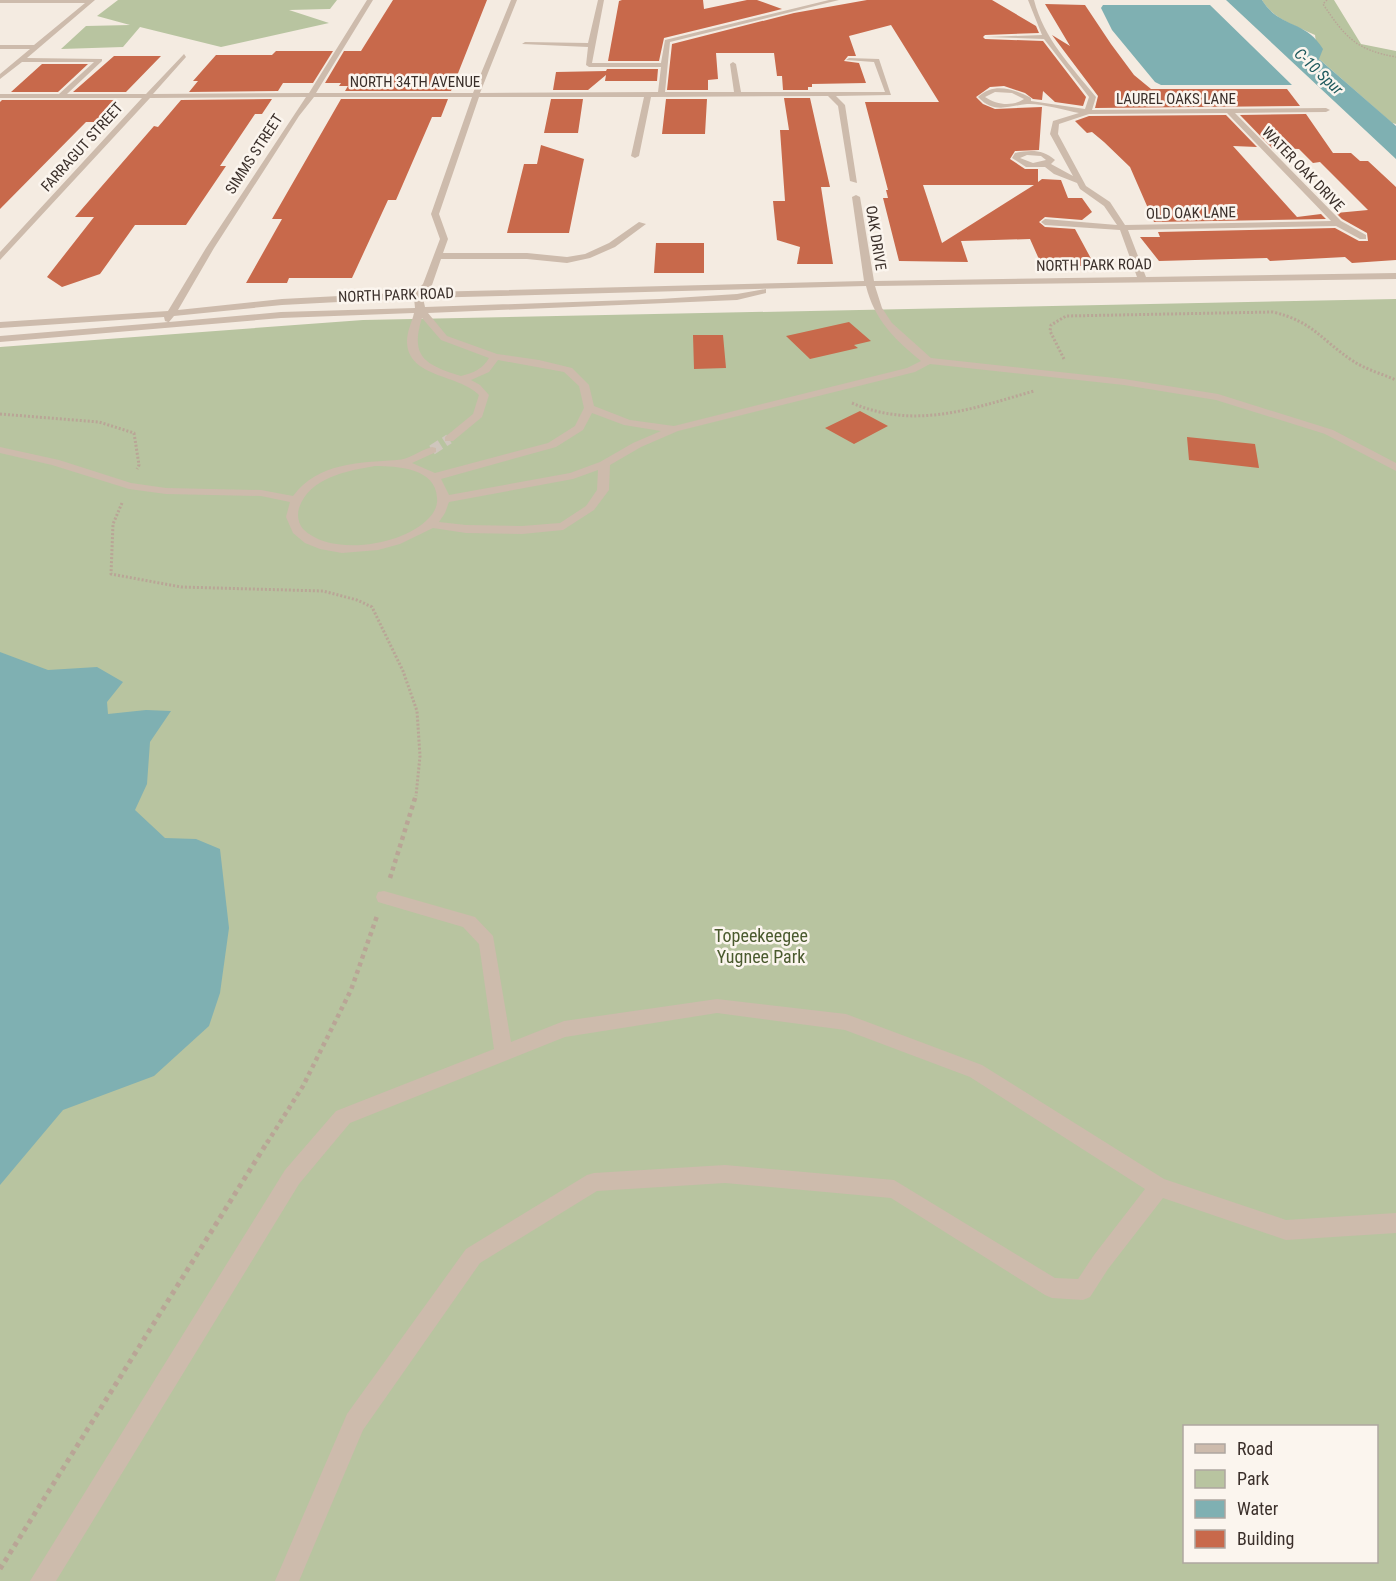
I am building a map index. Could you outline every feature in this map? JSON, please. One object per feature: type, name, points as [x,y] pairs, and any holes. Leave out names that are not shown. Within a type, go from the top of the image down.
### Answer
[{"type":"street","name":"SIMMS STREET","points":[[166,326],[170,314],[210,248],[296,115],[311,96],[370,0]]},
{"type":"street","points":[[449,439],[478,415],[484,395],[479,387],[427,367],[415,356],[411,343],[420,309],[418,295],[427,285],[436,256],[444,240],[435,214],[476,95],[514,0]]},
{"type":"street","points":[[601,0],[589,65],[664,65]]},
{"type":"street","points":[[661,94],[667,41],[836,0]]},
{"type":"street","points":[[1040,0],[1029,0],[1047,37],[1072,74],[1093,97],[1088,112],[1056,123],[1054,134],[1083,187],[1107,204],[1123,228],[1142,278]]},
{"type":"street","points":[[0,1],[91,1]]},
{"type":"street","points":[[0,77],[91,1]]},
{"type":"street","points":[[988,37],[1047,37]]},
{"type":"street","points":[[525,44],[591,45]]},
{"type":"street","points":[[0,47],[35,47]]},
{"type":"street","name":"FARRAGUT STREET","points":[[0,257],[184,56]]},
{"type":"street","points":[[19,60],[100,60],[62,96]]},
{"type":"street","name":"NORTH 34TH AVENUE","points":[[0,96],[889,94],[877,60],[849,60]]},
{"type":"street","points":[[733,64],[738,94]]},
{"type":"street","name":"LAUREL OAKS LANE","points":[[1027,102],[1029,99],[1026,96],[1013,91],[988,92],[981,97],[997,105],[1015,106],[1027,102],[1088,112],[1326,110]]},
{"type":"street","points":[[635,156],[648,94]]},
{"type":"street","points":[[830,94],[841,105],[854,181]]},
{"type":"street","name":"WATER OAK DRIVE","points":[[1230,112],[1338,223],[1363,237]]},
{"type":"street","points":[[1043,154],[1047,149],[1059,143]]},
{"type":"street","points":[[1047,164],[1051,160],[1043,154],[1027,153],[1018,155],[1016,159],[1021,163],[1031,165],[1047,164],[1058,172],[1081,182]]},
{"type":"street","name":"OAK DRIVE","points":[[856,197],[870,284],[884,319],[906,343],[928,361]]},
{"type":"street","name":"OLD OAK LANE","points":[[1045,222],[1123,228],[1338,223]]},
{"type":"street","points":[[436,256],[527,256],[567,260],[587,256],[612,245],[642,224]]},
{"type":"street","name":"NORTH PARK ROAD","points":[[0,325],[170,314],[282,302],[418,295],[1142,278],[1396,276]]},
{"type":"street","name":"NORTH PARK ROAD","points":[[0,339],[287,315],[726,298],[792,285]]},
{"type":"street","points":[[420,309],[444,338],[495,357],[539,363],[568,370],[584,385],[589,408],[579,428],[552,446],[434,477]]},
{"type":"street","points":[[462,380],[490,368],[495,357]]},
{"type":"street","points":[[445,499],[573,476],[604,464],[637,445],[674,429],[911,370],[928,361],[1124,382],[1218,397],[1329,432],[1396,468]]},
{"type":"street","points":[[589,408],[628,423],[674,429]]},
{"type":"street","points":[[0,450],[55,462],[129,486],[166,491],[223,490],[261,493],[295,500]]},
{"type":"street","points":[[400,464],[432,450]]},
{"type":"street","points":[[375,463],[400,464],[419,469],[434,477],[442,488],[445,499],[441,512],[430,524],[411,537],[386,545],[359,549],[332,547],[310,540],[296,529],[291,515],[295,500],[307,486],[326,474],[350,466],[375,463]]},
{"type":"street","points":[[430,524],[466,529],[522,530],[563,526],[590,508],[603,490],[604,464]]},
{"type":"street","points":[[384,897],[469,922],[487,941],[504,1053]]},
{"type":"street","points":[[42,1581],[292,1178],[343,1117],[564,1029],[717,1006],[846,1022],[976,1071],[1159,1187],[1286,1230],[1396,1223]]},
{"type":"street","points":[[287,1581],[355,1422],[473,1256],[594,1182],[725,1174],[894,1189],[1052,1288],[1083,1290],[1101,1262],[1159,1187]]},
{"type":"path","points":[[1327,0],[1323,4],[1354,45],[1363,51],[1396,57]]},
{"type":"path","points":[[834,389],[854,405],[874,412],[904,416],[967,412],[1053,386],[1064,375],[1066,363],[1050,331],[1051,325],[1066,316],[1090,314],[1273,312],[1294,317],[1320,333],[1353,361],[1396,380]]},
{"type":"path","points":[[0,414],[99,422],[134,433],[139,465],[113,524],[111,574],[181,587],[323,591],[357,600],[372,607],[403,671],[417,711],[420,756],[416,803],[384,897],[351,990],[303,1086],[0,1569]]},
{"type":"green space","points":[[118,0],[337,0],[330,9],[289,10],[329,23],[221,47],[140,27],[123,47],[61,49],[86,26],[130,25],[97,16]]},
{"type":"green space","points":[[1262,0],[1334,0],[1361,44],[1396,51],[1396,124],[1392,123],[1318,58],[1315,35],[1279,17]]},
{"type":"green space","name":"Topeekeegee Yugnee Park","points":[[1396,299],[1396,1581],[0,1581],[0,347],[363,320]]},
{"type":"water","name":"C-10 Spur","points":[[1226,0],[1262,0],[1277,16],[1301,28],[1316,39],[1323,49],[1319,59],[1396,126],[1396,159]]},
{"type":"water","points":[[1103,5],[1210,5],[1292,85],[1161,85],[1155,82],[1112,30],[1101,8]]},
{"type":"water","points":[[0,652],[48,670],[97,667],[123,682],[107,702],[108,714],[146,710],[171,711],[150,742],[147,784],[135,810],[165,838],[196,839],[220,849],[229,928],[220,993],[209,1026],[154,1076],[63,1110],[0,1185]]},
{"type":"building","points":[[393,0],[487,0],[451,91],[345,91],[348,86],[339,86],[341,83],[325,83],[344,51],[361,51]]},
{"type":"building","points":[[703,0],[704,9],[757,0],[782,9],[664,38],[659,61],[608,61],[619,1]]},
{"type":"building","points":[[867,0],[992,0],[1036,26],[1039,33],[985,35],[983,37],[985,39],[1043,41],[1086,97],[1083,106],[1055,102],[1043,91],[1042,100],[1033,99],[1025,93],[1004,86],[990,87],[976,97],[983,104],[995,109],[1042,107],[1039,150],[1015,151],[1010,159],[1025,169],[1038,169],[1038,182],[1042,179],[1061,180],[1068,198],[1082,198],[1092,212],[1082,220],[1045,217],[1039,222],[1045,227],[1075,229],[1095,266],[1042,266],[1030,239],[961,241],[968,262],[899,261],[883,198],[888,198],[886,190],[888,190],[865,102],[939,102],[891,25],[849,36],[856,56],[848,56],[844,61],[859,63],[866,83],[812,84],[808,90],[783,90],[782,76],[777,76],[774,53],[716,53],[718,79],[708,80],[708,90],[667,90],[672,44],[794,13]],"holes":[[[923,185],[1034,185],[942,243]]]},
{"type":"building","points":[[1045,4],[1085,5],[1134,75],[1151,89],[1287,89],[1300,106],[1095,108],[1098,96],[1052,35],[1070,46]]},
{"type":"building","points":[[276,51],[333,51],[313,83],[283,83],[278,91],[189,92],[198,81],[193,81],[216,55],[272,55]]},
{"type":"building","points":[[114,56],[161,56],[126,92],[73,92]]},
{"type":"building","points":[[42,64],[88,64],[58,92],[11,92]]},
{"type":"building","points":[[607,69],[658,69],[657,81],[605,81],[606,75],[588,90],[553,90],[556,72],[606,71]]},
{"type":"building","points":[[784,98],[810,98],[830,187],[821,187],[833,264],[797,264],[800,247],[777,240],[773,201],[785,201],[780,130],[789,130]]},
{"type":"building","points":[[272,99],[262,114],[255,114],[220,166],[226,166],[186,225],[135,225],[100,274],[62,287],[47,277],[94,217],[75,217],[154,126],[158,127],[181,100]]},
{"type":"building","points":[[341,99],[448,99],[441,117],[432,117],[396,200],[388,200],[352,278],[289,278],[287,283],[246,283],[282,219],[272,219]]},
{"type":"building","points":[[551,99],[583,99],[578,133],[544,133]]},
{"type":"building","points":[[666,99],[707,99],[705,134],[662,134]]},
{"type":"building","points":[[2,100],[118,100],[98,122],[86,122],[0,209],[0,102]]},
{"type":"building","points":[[1306,114],[1333,153],[1351,153],[1360,161],[1368,161],[1396,187],[1396,260],[1352,263],[1345,257],[1270,261],[1267,258],[1159,261],[1140,237],[1160,237],[1158,232],[1335,228],[1359,241],[1368,241],[1367,233],[1336,213],[1368,210],[1320,162],[1313,163],[1299,149],[1272,148],[1240,115]]},
{"type":"building","points":[[1226,115],[1257,147],[1233,146],[1297,217],[1321,214],[1326,219],[1154,222],[1130,167],[1104,142],[1092,132],[1087,133],[1075,121],[1089,116]]},
{"type":"building","points":[[541,145],[584,159],[569,233],[507,233],[524,164],[537,164]]},
{"type":"building","points":[[656,243],[704,243],[704,273],[654,273]]},
{"type":"building","points":[[849,322],[871,341],[854,345],[858,348],[810,359],[786,336]]},
{"type":"building","points":[[693,335],[723,335],[726,368],[694,369]]},
{"type":"building","points":[[860,411],[888,426],[854,444],[825,428]]},
{"type":"building","points":[[1187,437],[1255,444],[1259,468],[1189,460]]},
{"type":"tunnel","points":[[432,450],[449,439]]}]
